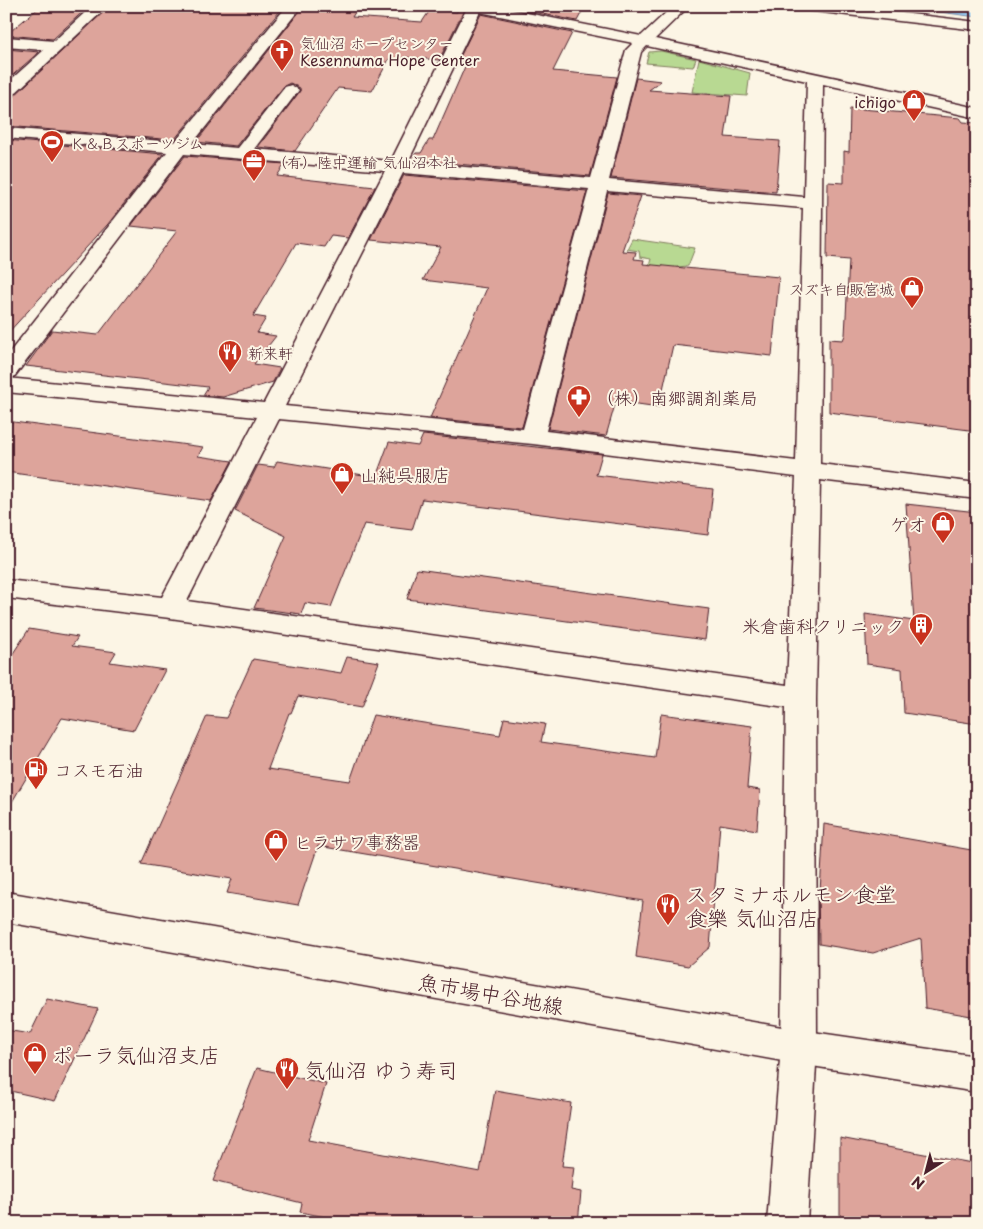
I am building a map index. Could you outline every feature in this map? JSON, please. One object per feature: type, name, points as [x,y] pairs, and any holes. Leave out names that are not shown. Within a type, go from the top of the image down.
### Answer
[{"type":"street","points":[[6,93],[102,6]]},
{"type":"street","points":[[6,372],[180,147],[295,6]]},
{"type":"street","points":[[469,6],[645,41],[977,112]]},
{"type":"street","points":[[533,437],[634,50],[682,6]]},
{"type":"street","points":[[804,6],[977,26]]},
{"type":"street","points":[[170,608],[396,166],[475,7]]},
{"type":"street","points":[[6,42],[58,46]]},
{"type":"street","points":[[787,1223],[800,1047],[801,698],[808,471],[815,78]]},
{"type":"street","points":[[242,153],[291,90]]},
{"type":"street","points":[[6,133],[814,203]]},
{"type":"street","points":[[6,385],[533,437],[977,491]]},
{"type":"street","points":[[6,590],[170,608],[801,698]]},
{"type":"street","name":"魚市場中谷地線","points":[[6,907],[800,1047],[977,1074]]},
{"type":"green space","points":[[661,51],[696,59],[693,67],[646,63],[649,52]]},
{"type":"green space","points":[[699,59],[750,73],[747,96],[692,92]]},
{"type":"green space","points":[[632,239],[695,248],[688,266],[677,267],[675,273],[648,269],[651,259],[640,257],[639,251],[627,249]]},
{"type":"water","points":[[895,6],[977,6],[977,17]]},
{"type":"building","points":[[41,6],[89,6],[53,39],[6,35]]},
{"type":"building","points":[[110,6],[284,6],[174,140],[6,126],[6,100],[13,97]]},
{"type":"building","points":[[304,6],[359,6],[352,17],[422,22],[430,10],[457,12],[458,6],[460,6],[464,10],[439,60],[404,57],[402,60],[389,59],[372,91],[338,88],[295,151],[258,147],[300,91],[300,88],[290,83],[284,86],[236,146],[196,142]]},
{"type":"building","points":[[503,6],[585,6],[577,21]]},
{"type":"building","points":[[481,14],[572,33],[553,71],[617,77],[590,176],[412,160],[416,153],[421,153],[429,140],[433,140],[467,62],[458,61]]},
{"type":"building","points":[[6,49],[39,52],[6,81]]},
{"type":"building","points":[[636,78],[661,81],[649,90],[731,96],[725,137],[780,141],[776,192],[611,178]]},
{"type":"building","points":[[850,108],[960,118],[963,122],[977,123],[977,431],[829,412],[829,339],[843,340],[845,335],[849,260],[827,258],[828,182],[844,183],[844,151],[849,152]]},
{"type":"building","points":[[6,140],[163,154],[108,224],[6,335]]},
{"type":"building","points":[[185,156],[285,164],[277,176],[375,187],[348,238],[331,236],[324,247],[296,243],[253,316],[266,318],[257,333],[276,336],[254,364],[280,368],[273,382],[223,397],[203,395],[208,387],[26,366],[52,330],[98,335],[177,231],[131,226]]},
{"type":"building","points":[[404,175],[587,191],[522,427],[430,418],[487,288],[423,280],[441,247],[371,240]]},
{"type":"building","points":[[608,193],[641,196],[622,251],[636,252],[634,259],[644,260],[643,264],[779,277],[772,356],[673,345],[659,407],[616,401],[606,436],[548,429]]},
{"type":"building","points":[[6,421],[203,447],[198,456],[232,461],[211,501],[6,472]]},
{"type":"building","points":[[423,435],[602,454],[596,475],[713,489],[708,535],[422,499],[412,530],[364,524],[331,607],[305,603],[301,614],[254,608],[286,536],[235,511],[258,465],[274,467],[277,461],[376,477],[389,442],[418,446]]},
{"type":"building","points":[[906,504],[977,512],[977,724],[904,713],[902,669],[867,664],[865,614],[914,621]]},
{"type":"building","points":[[417,569],[709,609],[705,640],[407,599]]},
{"type":"building","points":[[29,629],[78,637],[72,646],[116,652],[110,662],[165,670],[134,730],[62,718],[6,812],[6,664]]},
{"type":"building","points":[[347,657],[379,662],[362,707],[298,696],[291,713],[289,713],[268,769],[350,781],[373,715],[500,735],[504,718],[545,724],[541,742],[655,758],[661,714],[752,726],[747,788],[760,790],[757,830],[720,824],[710,947],[688,966],[636,957],[643,901],[318,846],[298,905],[227,893],[232,879],[141,864],[207,716],[226,718],[253,659],[341,673]]},
{"type":"building","points":[[824,824],[977,851],[977,1017],[925,1008],[921,938],[873,953],[819,944],[818,892],[820,892]]},
{"type":"building","points":[[47,999],[98,1009],[55,1101],[6,1090],[6,1030],[30,1034]]},
{"type":"building","points":[[257,1068],[326,1084],[308,1140],[480,1172],[495,1090],[571,1103],[562,1166],[574,1167],[571,1190],[581,1192],[578,1223],[357,1223],[300,1212],[302,1203],[213,1181]]},
{"type":"building","points":[[840,1138],[977,1164],[977,1223],[840,1223]]},
{"type":"place","name":"気仙沼 ホープセンター Kesennuma Hope Center","points":[[282,72]]},
{"type":"place","name":"ichigo","points":[[914,122]]},
{"type":"place","name":"Ｋ＆Ｂスポーツジム","points":[[52,163]]},
{"type":"place","name":"（有）陸中運輸 気仙沼本社","points":[[254,182]]},
{"type":"place","name":"スズキ自販宮城","points":[[912,309]]},
{"type":"place","name":"新来軒","points":[[230,373]]},
{"type":"place","name":"（株）南郷調剤薬局","points":[[579,418]]},
{"type":"place","name":"山純呉服店","points":[[342,495]]},
{"type":"place","name":"ゲオ","points":[[943,544]]},
{"type":"place","name":"米倉歯科クリニック","points":[[921,646]]},
{"type":"place","name":"コスモ石油","points":[[36,790]]},
{"type":"place","name":"ヒラサワ事務器","points":[[276,862]]},
{"type":"place","name":"スタミナホルモン食堂 食樂 気仙沼店","points":[[668,926]]},
{"type":"place","name":"ポーラ気仙沼支店","points":[[35,1075]]},
{"type":"place","name":"気仙沼 ゆう寿司","points":[[287,1090]]}]
